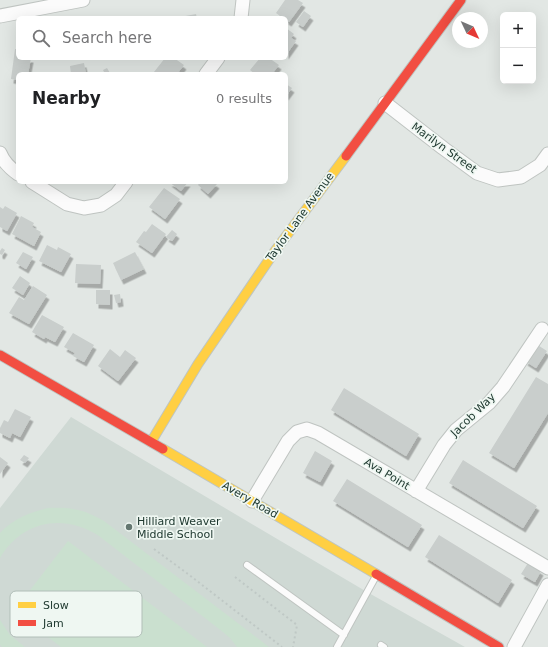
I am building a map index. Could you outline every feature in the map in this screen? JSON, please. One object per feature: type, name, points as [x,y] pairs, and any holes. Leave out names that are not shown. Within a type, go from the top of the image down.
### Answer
[{"type":"main road","name":"Taylor Lane Avenue","points":[[151,442],[198,364],[275,251],[461,0]]},
{"type":"main road","name":"Avery Road","points":[[1,358],[151,442],[499,647]]},
{"type":"street","points":[[0,16],[83,0]]},
{"type":"street","points":[[241,16],[243,0]]},
{"type":"street","points":[[208,72],[216,60]]},
{"type":"street","name":"Marilyn Street","points":[[385,103],[477,173],[498,180],[521,177],[540,165],[548,154]]},
{"type":"street","points":[[0,153],[16,172]]},
{"type":"street","points":[[35,184],[67,204],[84,208],[101,205],[116,195],[124,184]]},
{"type":"street","name":"Jacob Way","points":[[416,491],[444,445],[456,430],[488,403],[503,387],[543,327]]},
{"type":"street","name":"Ava Point","points":[[252,501],[288,441],[297,432],[307,429],[318,433],[548,568]]},
{"type":"street","points":[[514,647],[548,585]]},
{"type":"lane","points":[[247,565],[344,635]]},
{"type":"lane","points":[[338,647],[376,575]]},
{"type":"path","points":[[154,549],[282,647]]},
{"type":"path","points":[[235,577],[296,625],[293,647]]},
{"type":"shaded area","name":"Hilliard Weaver Middle School","points":[[71,417],[367,592],[465,647],[0,647],[0,508]]},
{"type":"green space","points":[[48,508],[64,508],[83,511],[104,521],[269,647],[237,647],[223,632],[99,536],[85,529],[58,523],[44,524],[20,536],[9,545],[0,558],[0,533],[10,524],[22,517]]},
{"type":"green space","points":[[68,541],[134,591],[29,591]]},
{"type":"green space","points":[[142,597],[207,647],[61,647],[48,637],[142,637]]},
{"type":"green space","points":[[0,620],[10,637],[12,637],[25,647],[2,647],[0,645]]},
{"type":"building","points":[[285,0],[298,0],[303,3],[289,22],[288,16],[280,16],[276,13]]},
{"type":"building","points":[[304,11],[311,16],[303,27],[296,22]]},
{"type":"building","points":[[196,14],[196,16],[185,16]]},
{"type":"building","points":[[288,30],[294,34],[291,38],[296,41],[288,52]]},
{"type":"building","points":[[16,49],[16,60],[31,60],[28,72],[16,72],[16,80],[11,79]]},
{"type":"building","points":[[163,60],[177,60],[184,65],[179,72],[154,72]]},
{"type":"building","points":[[258,60],[272,60],[279,65],[274,72],[252,72],[250,70]]},
{"type":"building","points":[[84,63],[86,72],[71,72],[70,66]]},
{"type":"building","points":[[107,68],[109,72],[104,72],[103,70]]},
{"type":"building","points":[[288,85],[292,88],[288,93]]},
{"type":"building","points":[[172,184],[186,184],[181,191]]},
{"type":"building","points":[[199,184],[217,184],[208,194]]},
{"type":"building","points":[[164,188],[180,199],[165,219],[149,207]]},
{"type":"building","points":[[5,206],[17,213],[7,231],[0,227],[0,207],[3,209]]},
{"type":"building","points":[[21,216],[34,223],[32,227],[41,232],[34,246],[12,234]]},
{"type":"building","points":[[152,224],[166,234],[152,253],[136,242],[144,231],[146,232]]},
{"type":"building","points":[[172,230],[177,234],[172,241],[166,237]]},
{"type":"building","points":[[47,245],[57,250],[58,247],[71,254],[61,272],[39,261]]},
{"type":"building","points":[[2,248],[5,250],[2,255],[0,254],[0,251]]},
{"type":"building","points":[[23,252],[33,257],[26,269],[16,263]]},
{"type":"building","points":[[135,252],[144,269],[121,280],[113,263]]},
{"type":"building","points":[[76,264],[101,265],[100,284],[75,283]]},
{"type":"building","points":[[20,276],[30,283],[23,295],[12,288]]},
{"type":"building","points":[[33,286],[47,295],[29,324],[9,313],[19,297],[24,300]]},
{"type":"building","points":[[96,290],[110,290],[110,305],[96,304]]},
{"type":"building","points":[[120,294],[121,302],[116,303],[114,295]]},
{"type":"building","points":[[42,315],[64,327],[55,342],[45,337],[44,339],[32,332]]},
{"type":"building","points":[[73,333],[94,345],[84,362],[73,356],[75,353],[64,347]]},
{"type":"building","points":[[536,344],[547,351],[536,368],[525,361]]},
{"type":"building","points":[[110,349],[120,357],[125,350],[136,358],[118,381],[98,366]]},
{"type":"building","points":[[536,377],[548,384],[548,413],[514,468],[489,453]]},
{"type":"building","points":[[344,388],[419,434],[406,456],[331,410]]},
{"type":"building","points":[[15,409],[31,417],[20,437],[12,433],[10,438],[0,433],[0,428],[4,420],[8,422]]},
{"type":"building","points":[[315,451],[332,461],[320,482],[303,473]]},
{"type":"building","points":[[24,455],[29,458],[25,463],[20,460]]},
{"type":"building","points":[[0,457],[8,463],[0,474]]},
{"type":"building","points":[[463,460],[537,506],[523,528],[449,483]]},
{"type":"building","points":[[347,479],[422,525],[408,547],[333,501]]},
{"type":"building","points":[[439,535],[512,580],[498,603],[425,557]]},
{"type":"building","points":[[528,563],[541,571],[535,582],[521,574]]},
{"type":"traffic: slow","points":[[151,442],[198,364],[275,251],[346,156]]},
{"type":"traffic: slow","points":[[163,449],[376,574]]},
{"type":"traffic: jam","points":[[346,156],[461,0]]},
{"type":"traffic: jam","points":[[0,355],[163,449]]},
{"type":"traffic: jam","points":[[376,574],[499,647]]},
{"type":"place","name":"Hilliard Weaver Middle School","points":[[129,527]]}]
